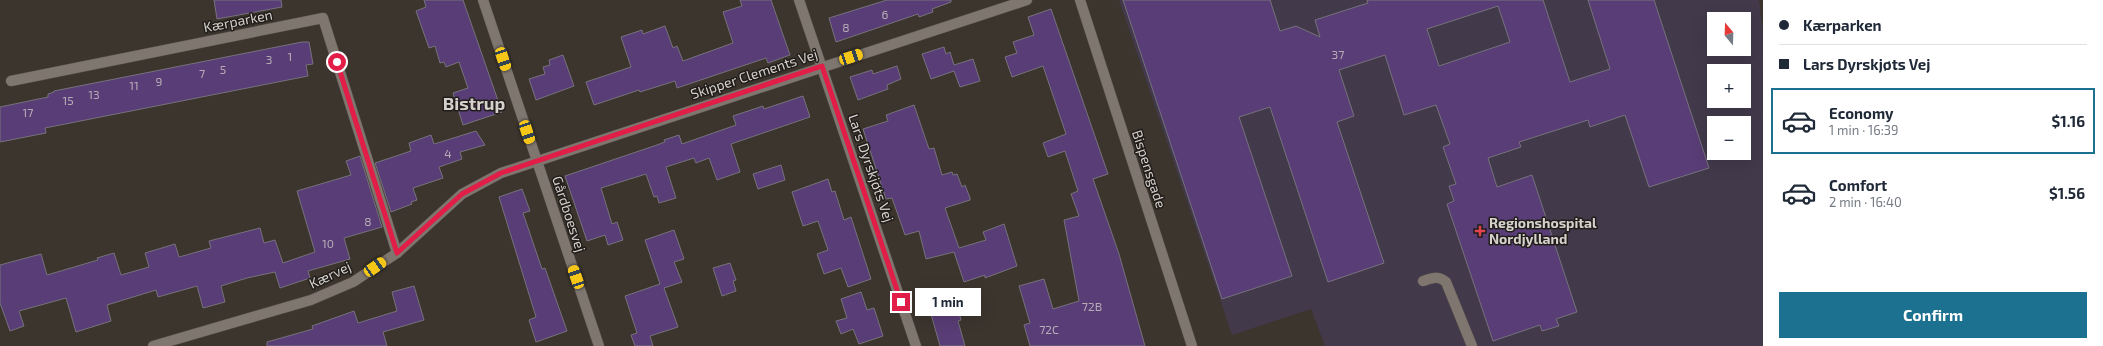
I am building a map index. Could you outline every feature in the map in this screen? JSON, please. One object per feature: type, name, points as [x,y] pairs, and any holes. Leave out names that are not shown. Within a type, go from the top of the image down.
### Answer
[{"type":"street","name":"Gårdboesvej","points":[[483,0],[599,346]]},
{"type":"street","name":"Lars Dyrskjøts Vej","points":[[799,0],[916,346]]},
{"type":"street","name":"Skipper Clements Vej","points":[[537,161],[822,66],[1027,0]]},
{"type":"street","name":"Bispensgade","points":[[1080,0],[1192,346]]},
{"type":"street","name":"Kærparken","points":[[11,81],[324,18],[397,253]]},
{"type":"street","name":"Kærvej","points":[[153,346],[310,300],[353,282],[397,253],[462,194],[501,173],[537,161]]},
{"type":"street","points":[[1423,281],[1435,277],[1441,278],[1446,282],[1472,346]]},
{"type":"shaded area","name":"Regionshospital Nordjylland","points":[[1119,0],[1759,0],[1763,33],[1763,346],[1325,346],[1311,309],[1232,335]]},
{"type":"building","points":[[214,0],[281,0],[282,7],[217,19]]},
{"type":"building","points":[[424,0],[463,0],[502,112],[463,125],[453,93],[468,88],[459,62],[446,67],[444,62],[440,63],[435,46],[429,48],[416,11],[426,7]]},
{"type":"building","points":[[740,0],[771,0],[790,55],[768,63],[766,58],[677,88],[675,81],[640,92],[639,90],[594,105],[586,82],[631,67],[621,37],[642,30],[643,34],[665,26],[673,48],[677,46],[683,61],[733,43],[723,12],[742,6]]},
{"type":"building","points":[[887,0],[951,0],[951,2],[932,9],[933,12],[919,17],[918,14],[836,42],[829,18]]},
{"type":"building","points":[[1123,0],[1270,0],[1280,31],[1296,26],[1320,37],[1315,20],[1368,3],[1367,0],[1543,0],[1570,82],[1610,69],[1588,0],[1654,0],[1709,168],[1649,187],[1625,115],[1590,127],[1588,120],[1519,142],[1521,147],[1488,158],[1497,187],[1532,175],[1577,312],[1556,319],[1559,326],[1542,331],[1540,325],[1493,341],[1447,204],[1454,201],[1449,186],[1456,184],[1443,147],[1450,144],[1436,105],[1404,115],[1385,55],[1339,70],[1354,116],[1337,122],[1384,263],[1328,282],[1270,107],[1239,117],[1292,276],[1222,299]],"holes":[[[1498,6],[1510,42],[1439,66],[1427,29]]]},
{"type":"building","points":[[1051,9],[1108,174],[1093,179],[1119,254],[1145,346],[1030,346],[1024,325],[1030,323],[1019,286],[1044,279],[1053,309],[1079,301],[1064,220],[1079,216],[1071,194],[1078,191],[1065,151],[1048,157],[1043,143],[1066,134],[1043,66],[1012,77],[1005,57],[1017,53],[1013,42],[1034,35],[1028,17]]},
{"type":"building","points":[[302,42],[309,42],[313,64],[306,65],[308,76],[45,128],[46,133],[0,142],[0,107],[48,97],[48,94],[54,91]]},
{"type":"building","points":[[944,47],[946,54],[950,52],[954,65],[973,59],[980,81],[960,87],[954,71],[931,79],[922,54]]},
{"type":"building","points":[[563,55],[574,86],[536,100],[529,79],[545,74],[543,67],[550,65],[549,60]]},
{"type":"building","points":[[897,66],[901,79],[887,85],[888,89],[858,100],[850,77],[872,70],[873,74]]},
{"type":"building","points":[[803,96],[810,117],[731,144],[740,172],[717,180],[709,158],[696,163],[694,158],[666,167],[676,198],[659,203],[657,196],[654,197],[646,174],[601,188],[612,224],[617,222],[623,240],[608,245],[605,235],[587,241],[565,176],[654,146],[665,142],[664,140],[679,135],[682,144],[736,125],[733,116],[763,106],[764,109]]},
{"type":"building","points":[[914,105],[929,149],[934,148],[942,175],[952,172],[953,175],[957,174],[962,187],[965,185],[970,198],[970,200],[945,208],[959,248],[986,240],[983,232],[1004,224],[1017,266],[985,278],[985,275],[964,282],[954,252],[926,259],[919,231],[905,235],[892,198],[886,199],[863,129],[888,121],[886,115]]},
{"type":"building","points":[[476,131],[485,145],[460,152],[462,159],[439,167],[443,178],[413,188],[417,200],[411,202],[412,204],[391,212],[375,163],[411,151],[409,143],[431,135],[434,144]]},
{"type":"building","points":[[360,156],[382,227],[344,238],[350,259],[308,271],[310,278],[280,288],[275,272],[247,278],[221,286],[225,302],[203,308],[197,286],[158,297],[156,290],[107,305],[111,321],[76,332],[66,298],[19,311],[24,326],[10,331],[0,303],[0,265],[41,254],[47,275],[98,260],[97,258],[114,253],[121,275],[149,267],[145,253],[175,244],[179,257],[211,248],[209,241],[260,228],[264,243],[275,240],[283,263],[315,252],[297,191],[351,175],[346,161]]},
{"type":"building","points":[[781,165],[785,180],[758,189],[753,174]]},
{"type":"building","points":[[828,179],[832,192],[835,191],[844,220],[851,217],[871,279],[848,287],[841,268],[824,274],[817,254],[828,250],[818,221],[803,226],[792,192]]},
{"type":"building","points":[[522,189],[530,211],[523,213],[542,269],[545,268],[567,331],[536,342],[529,320],[536,317],[499,197]]},
{"type":"building","points":[[674,230],[684,259],[674,262],[682,282],[664,288],[678,327],[650,336],[653,346],[635,346],[631,335],[637,333],[625,296],[660,284],[645,240]]},
{"type":"building","points":[[730,263],[736,280],[733,281],[736,291],[722,296],[713,268]]},
{"type":"building","points":[[414,286],[424,320],[383,332],[387,346],[267,346],[267,342],[313,329],[312,326],[354,311],[358,323],[397,311],[392,292]]},
{"type":"building","points":[[861,292],[867,310],[874,308],[883,336],[859,344],[853,329],[841,334],[836,321],[847,318],[841,299]]},
{"type":"building","points":[[955,299],[961,320],[958,321],[965,346],[940,346],[929,307]]},
{"type":"place","name":"Regionshospital Nordjylland","points":[[1480,231]]},
{"type":"district","name":"Bistrup","points":[[474,104]]},
{"type":"route","points":[[337,62],[397,253],[462,194],[501,173],[822,66],[901,302]]}]
